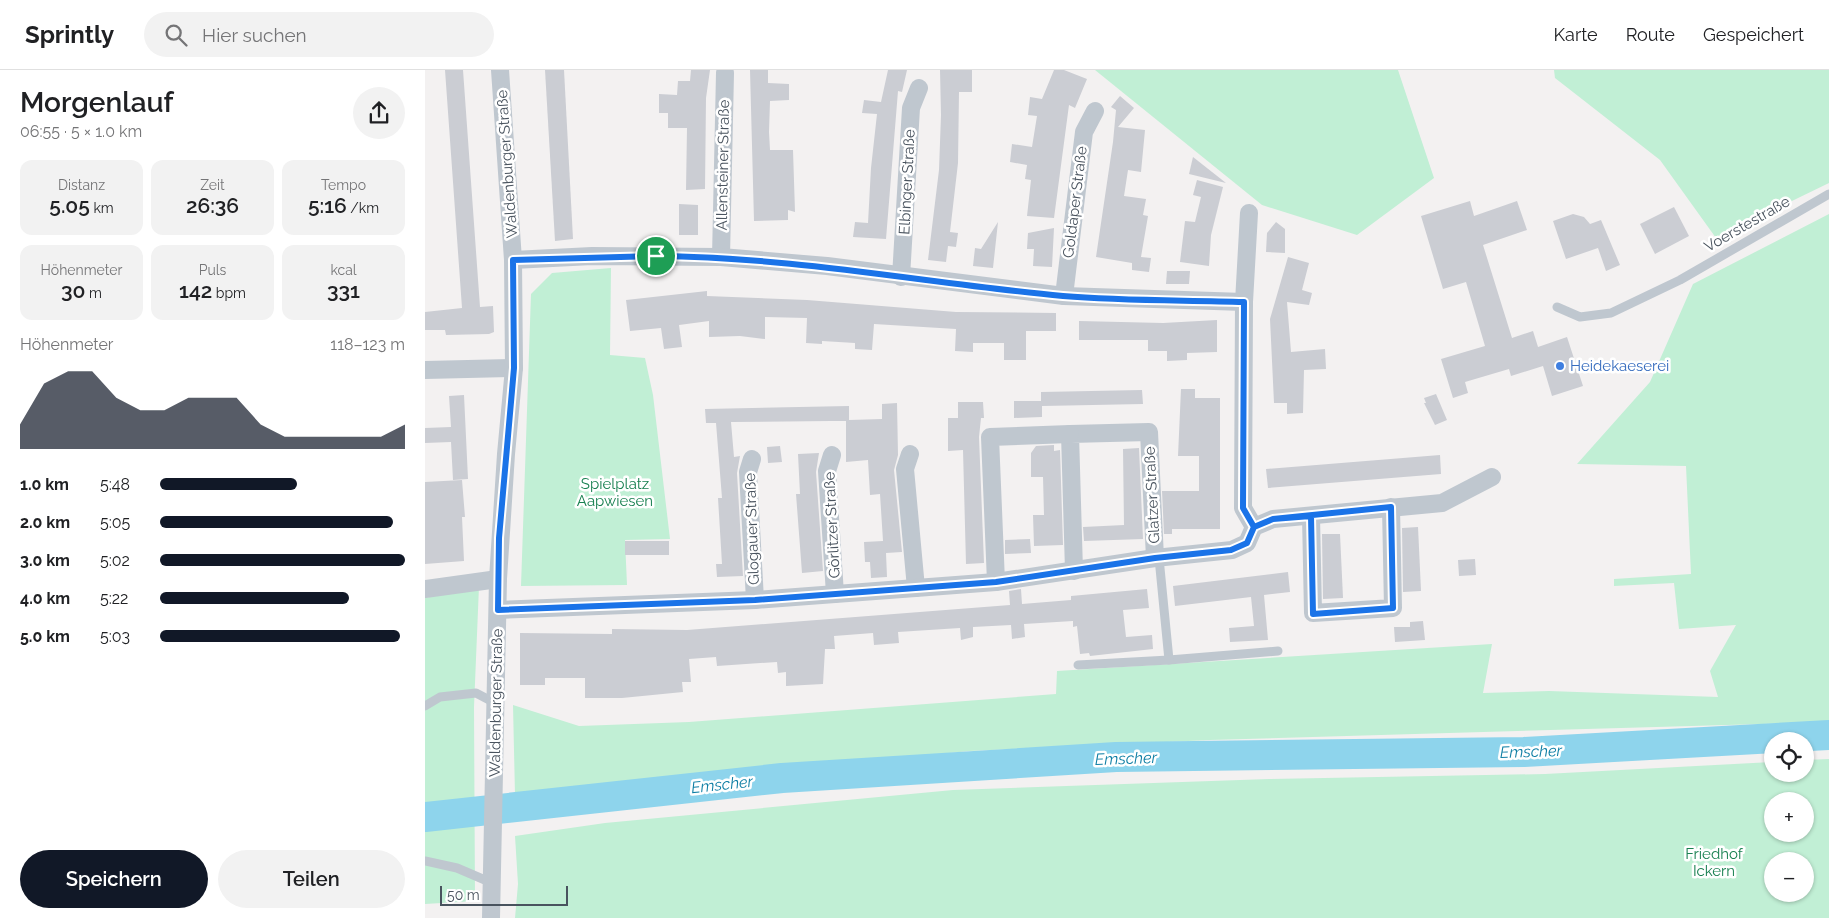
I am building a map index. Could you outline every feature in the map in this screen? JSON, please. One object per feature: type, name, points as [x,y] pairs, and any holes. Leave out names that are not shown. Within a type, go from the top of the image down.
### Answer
[{"type":"street","name":"Waldenburger Straße","points":[[491,918],[498,579],[505,454],[514,368],[513,260],[501,70]]},
{"type":"street","name":"Allensteiner Straße","points":[[721,257],[725,72]]},
{"type":"street","name":"Elbinger Straße","points":[[901,277],[911,108],[919,88]]},
{"type":"street","name":"Goldaper Straße","points":[[1064,296],[1084,132],[1095,111]]},
{"type":"street","points":[[1249,213],[1244,302],[1243,508],[1254,527]]},
{"type":"street","points":[[513,260],[592,256],[721,257],[827,266],[901,277],[1064,296],[1244,302]]},
{"type":"street","points":[[425,370],[514,368]]},
{"type":"street","name":"Glatzer Straße","points":[[1070,434],[1149,432],[1157,558]]},
{"type":"street","points":[[996,582],[990,437],[1070,434],[1074,571]]},
{"type":"street","points":[[910,454],[905,469],[916,588]]},
{"type":"street","name":"Görlitzer Straße","points":[[832,455],[827,471],[835,594]]},
{"type":"street","name":"Glogauer Straße","points":[[753,459],[748,472],[755,600]]},
{"type":"street","points":[[498,610],[755,600],[996,582],[1157,558],[1231,550],[1247,543],[1254,527],[1273,519],[1442,503],[1492,477]]},
{"type":"street","points":[[1311,516],[1313,614],[1393,608],[1391,507]]},
{"type":"street","points":[[425,589],[498,579]]},
{"type":"lane","name":"Voerstestraße","points":[[1557,307],[1580,317],[1611,313],[1680,280],[1829,194]]},
{"type":"lane","points":[[1157,558],[1169,660]]},
{"type":"lane","points":[[1078,665],[1278,651]]},
{"type":"lane","points":[[425,706],[440,697],[476,693],[495,703]]},
{"type":"lane","points":[[425,861],[457,868],[492,883]]},
{"type":"green space","points":[[1095,70],[1398,70],[1434,178],[1357,235],[1262,205]]},
{"type":"green space","points":[[1554,70],[1829,70],[1829,183],[1716,238],[1660,160],[1555,78]]},
{"type":"green space","points":[[1829,214],[1829,722],[1210,740],[970,751],[515,795],[513,705],[579,726],[689,722],[1056,694],[1057,671],[1492,644],[1483,693],[1549,691],[1718,697],[1710,671],[1736,625],[1679,629],[1674,583],[1614,586],[1614,579],[1691,574],[1686,466],[1577,464],[1650,382],[1693,284]]},
{"type":"green space","name":"Spielplatz Aapwiesen","points":[[611,268],[610,355],[645,358],[653,395],[670,539],[625,540],[627,585],[521,586],[531,294],[552,273]]},
{"type":"green space","points":[[479,586],[474,707],[475,901],[425,904],[425,598]]},
{"type":"green space","name":"Friedhof Ickern","points":[[1829,759],[1829,918],[515,918],[518,884],[515,836],[605,823],[953,790],[1269,779],[1545,774],[1764,762],[1764,782],[1814,782],[1814,760]]},
{"type":"building","points":[[445,70],[463,70],[480,307],[493,306],[494,332],[489,334],[446,335],[445,330],[425,330],[425,312],[462,308]]},
{"type":"building","points":[[545,70],[564,70],[573,239],[555,241]]},
{"type":"building","points":[[691,70],[710,70],[706,98],[705,189],[686,190],[687,128],[668,128],[668,113],[659,113],[659,94],[677,95],[678,81],[690,81]]},
{"type":"building","points":[[750,70],[768,70],[768,83],[789,84],[789,100],[770,101],[769,132],[770,150],[793,150],[795,212],[788,210],[788,220],[754,221]]},
{"type":"building","points":[[888,70],[907,70],[902,92],[898,91],[886,239],[853,237],[855,222],[868,223],[871,168],[877,114],[862,113],[864,100],[881,102]]},
{"type":"building","points":[[940,70],[972,70],[972,92],[959,92],[958,163],[950,232],[958,233],[956,247],[948,246],[946,262],[928,260],[939,170]]},
{"type":"building","points":[[1054,70],[1064,70],[1087,79],[1075,108],[1069,105],[1054,218],[1027,216],[1031,180],[1025,179],[1027,165],[1010,162],[1012,144],[1032,147],[1037,116],[1028,115],[1030,97],[1042,99]]},
{"type":"building","points":[[1120,96],[1134,108],[1118,127],[1145,130],[1141,172],[1128,170],[1124,196],[1146,199],[1143,215],[1148,216],[1141,257],[1151,258],[1149,272],[1132,270],[1132,263],[1096,257],[1113,142],[1116,110],[1111,107]]},
{"type":"building","points":[[1193,157],[1226,183],[1189,174]]},
{"type":"building","points":[[1197,180],[1223,187],[1211,235],[1209,266],[1180,262],[1185,221],[1195,222],[1201,197],[1193,195]]},
{"type":"building","points":[[1470,201],[1474,216],[1517,201],[1527,230],[1483,245],[1512,338],[1533,331],[1538,347],[1567,337],[1583,386],[1552,396],[1543,366],[1511,376],[1509,369],[1465,382],[1468,393],[1453,398],[1441,359],[1485,346],[1466,282],[1443,289],[1421,216]]},
{"type":"building","points":[[679,204],[698,205],[698,235],[679,235]]},
{"type":"building","points":[[1674,207],[1689,236],[1655,254],[1640,224]]},
{"type":"building","points":[[1573,214],[1584,217],[1590,224],[1601,220],[1620,265],[1606,271],[1598,248],[1566,259],[1553,221]]},
{"type":"building","points":[[998,222],[993,268],[973,266],[975,248],[981,249]]},
{"type":"building","points":[[1276,222],[1285,229],[1285,253],[1266,252],[1267,233]]},
{"type":"building","points":[[1054,228],[1052,267],[1033,266],[1034,249],[1027,249],[1028,233]]},
{"type":"building","points":[[1288,257],[1309,263],[1302,290],[1312,293],[1309,305],[1287,302],[1291,352],[1325,349],[1326,369],[1304,370],[1303,413],[1287,414],[1287,403],[1274,403],[1270,319]]},
{"type":"building","points":[[1167,271],[1190,271],[1189,284],[1166,284]]},
{"type":"building","points":[[707,291],[707,296],[807,300],[956,312],[1056,313],[1056,331],[1026,331],[1026,360],[1004,360],[1004,343],[973,343],[973,352],[955,351],[956,329],[874,324],[872,350],[855,349],[855,343],[822,341],[822,344],[806,343],[807,318],[765,317],[765,339],[740,336],[709,337],[709,321],[679,325],[682,347],[664,349],[661,328],[630,331],[626,300]]},
{"type":"building","points":[[1217,320],[1217,352],[1187,353],[1187,360],[1167,361],[1167,351],[1148,351],[1148,340],[1079,340],[1079,321],[1163,323]]},
{"type":"building","points":[[1181,389],[1195,389],[1195,398],[1220,398],[1220,529],[1172,529],[1172,534],[1164,534],[1162,491],[1199,491],[1199,456],[1178,456]]},
{"type":"building","points":[[1142,390],[1143,404],[1042,406],[1042,417],[1014,418],[1014,401],[1041,401],[1041,392]]},
{"type":"building","points":[[1436,394],[1447,420],[1435,425],[1424,403],[1426,403],[1424,398]]},
{"type":"building","points":[[464,395],[468,479],[453,480],[451,442],[425,443],[425,428],[451,427],[449,396]]},
{"type":"building","points":[[958,402],[983,402],[984,418],[981,418],[979,437],[984,563],[966,564],[963,450],[948,451],[948,418],[958,418]]},
{"type":"building","points":[[897,403],[898,455],[894,470],[902,552],[886,553],[887,577],[871,578],[870,562],[865,562],[864,542],[883,541],[880,494],[870,495],[868,460],[846,462],[846,421],[831,421],[731,422],[734,457],[740,456],[737,473],[743,576],[717,577],[716,564],[722,564],[718,498],[722,498],[716,423],[706,423],[705,409],[849,406],[849,420],[882,419],[882,404]]},
{"type":"building","points":[[1054,445],[1054,451],[1060,450],[1063,545],[1034,546],[1033,515],[1044,515],[1043,477],[1031,477],[1031,453],[1036,446]]},
{"type":"building","points":[[780,446],[782,462],[768,463],[767,447]]},
{"type":"building","points":[[1139,448],[1143,539],[1084,541],[1083,527],[1124,525],[1123,449]]},
{"type":"building","points":[[819,453],[816,472],[823,571],[802,573],[796,494],[800,494],[798,454]]},
{"type":"building","points":[[1440,455],[1441,474],[1268,488],[1266,469]]},
{"type":"building","points":[[462,480],[465,517],[462,517],[464,561],[425,564],[425,482]]},
{"type":"building","points":[[1418,527],[1421,591],[1403,592],[1402,528]]},
{"type":"building","points":[[1322,534],[1340,534],[1343,598],[1323,599]]},
{"type":"building","points":[[1030,539],[1031,553],[1005,554],[1005,540]]},
{"type":"building","points":[[625,541],[669,541],[669,555],[625,555]]},
{"type":"building","points":[[1475,559],[1476,575],[1459,576],[1458,560]]},
{"type":"building","points":[[1288,572],[1290,592],[1264,595],[1268,640],[1230,642],[1229,628],[1254,626],[1251,597],[1175,606],[1173,586]]},
{"type":"building","points":[[1021,589],[1022,604],[1071,600],[1071,596],[1147,589],[1149,608],[1123,610],[1126,637],[1152,635],[1153,649],[1090,656],[1089,653],[1080,654],[1077,626],[1073,627],[1073,621],[1024,624],[1025,637],[1012,639],[1011,625],[973,627],[973,637],[961,640],[960,628],[898,632],[899,643],[874,645],[873,633],[834,636],[835,649],[825,649],[823,684],[786,686],[786,672],[778,673],[777,662],[717,666],[716,657],[689,659],[691,682],[682,682],[683,692],[622,698],[585,698],[585,678],[545,678],[545,685],[520,685],[520,633],[612,634],[612,629],[687,630],[1010,605],[1009,591]]},
{"type":"building","points":[[1423,621],[1425,640],[1395,642],[1394,627],[1410,627],[1410,622]]},
{"type":"waterway","name":"Emscher","points":[[425,817],[782,778],[1116,757],[1524,752],[1829,735]]},
{"type":"place","name":"Heidekaeserei","points":[[1560,366]]},
{"type":"route","points":[[656,256],[592,256],[513,260],[514,368],[499,538],[498,610],[755,600],[996,582],[1155,558],[1231,550],[1247,543],[1254,527],[1273,519],[1391,507],[1393,608],[1313,614],[1311,516],[1273,519],[1254,527],[1243,508],[1244,302],[1064,296],[901,277],[827,266],[721,257],[656,256]]}]
